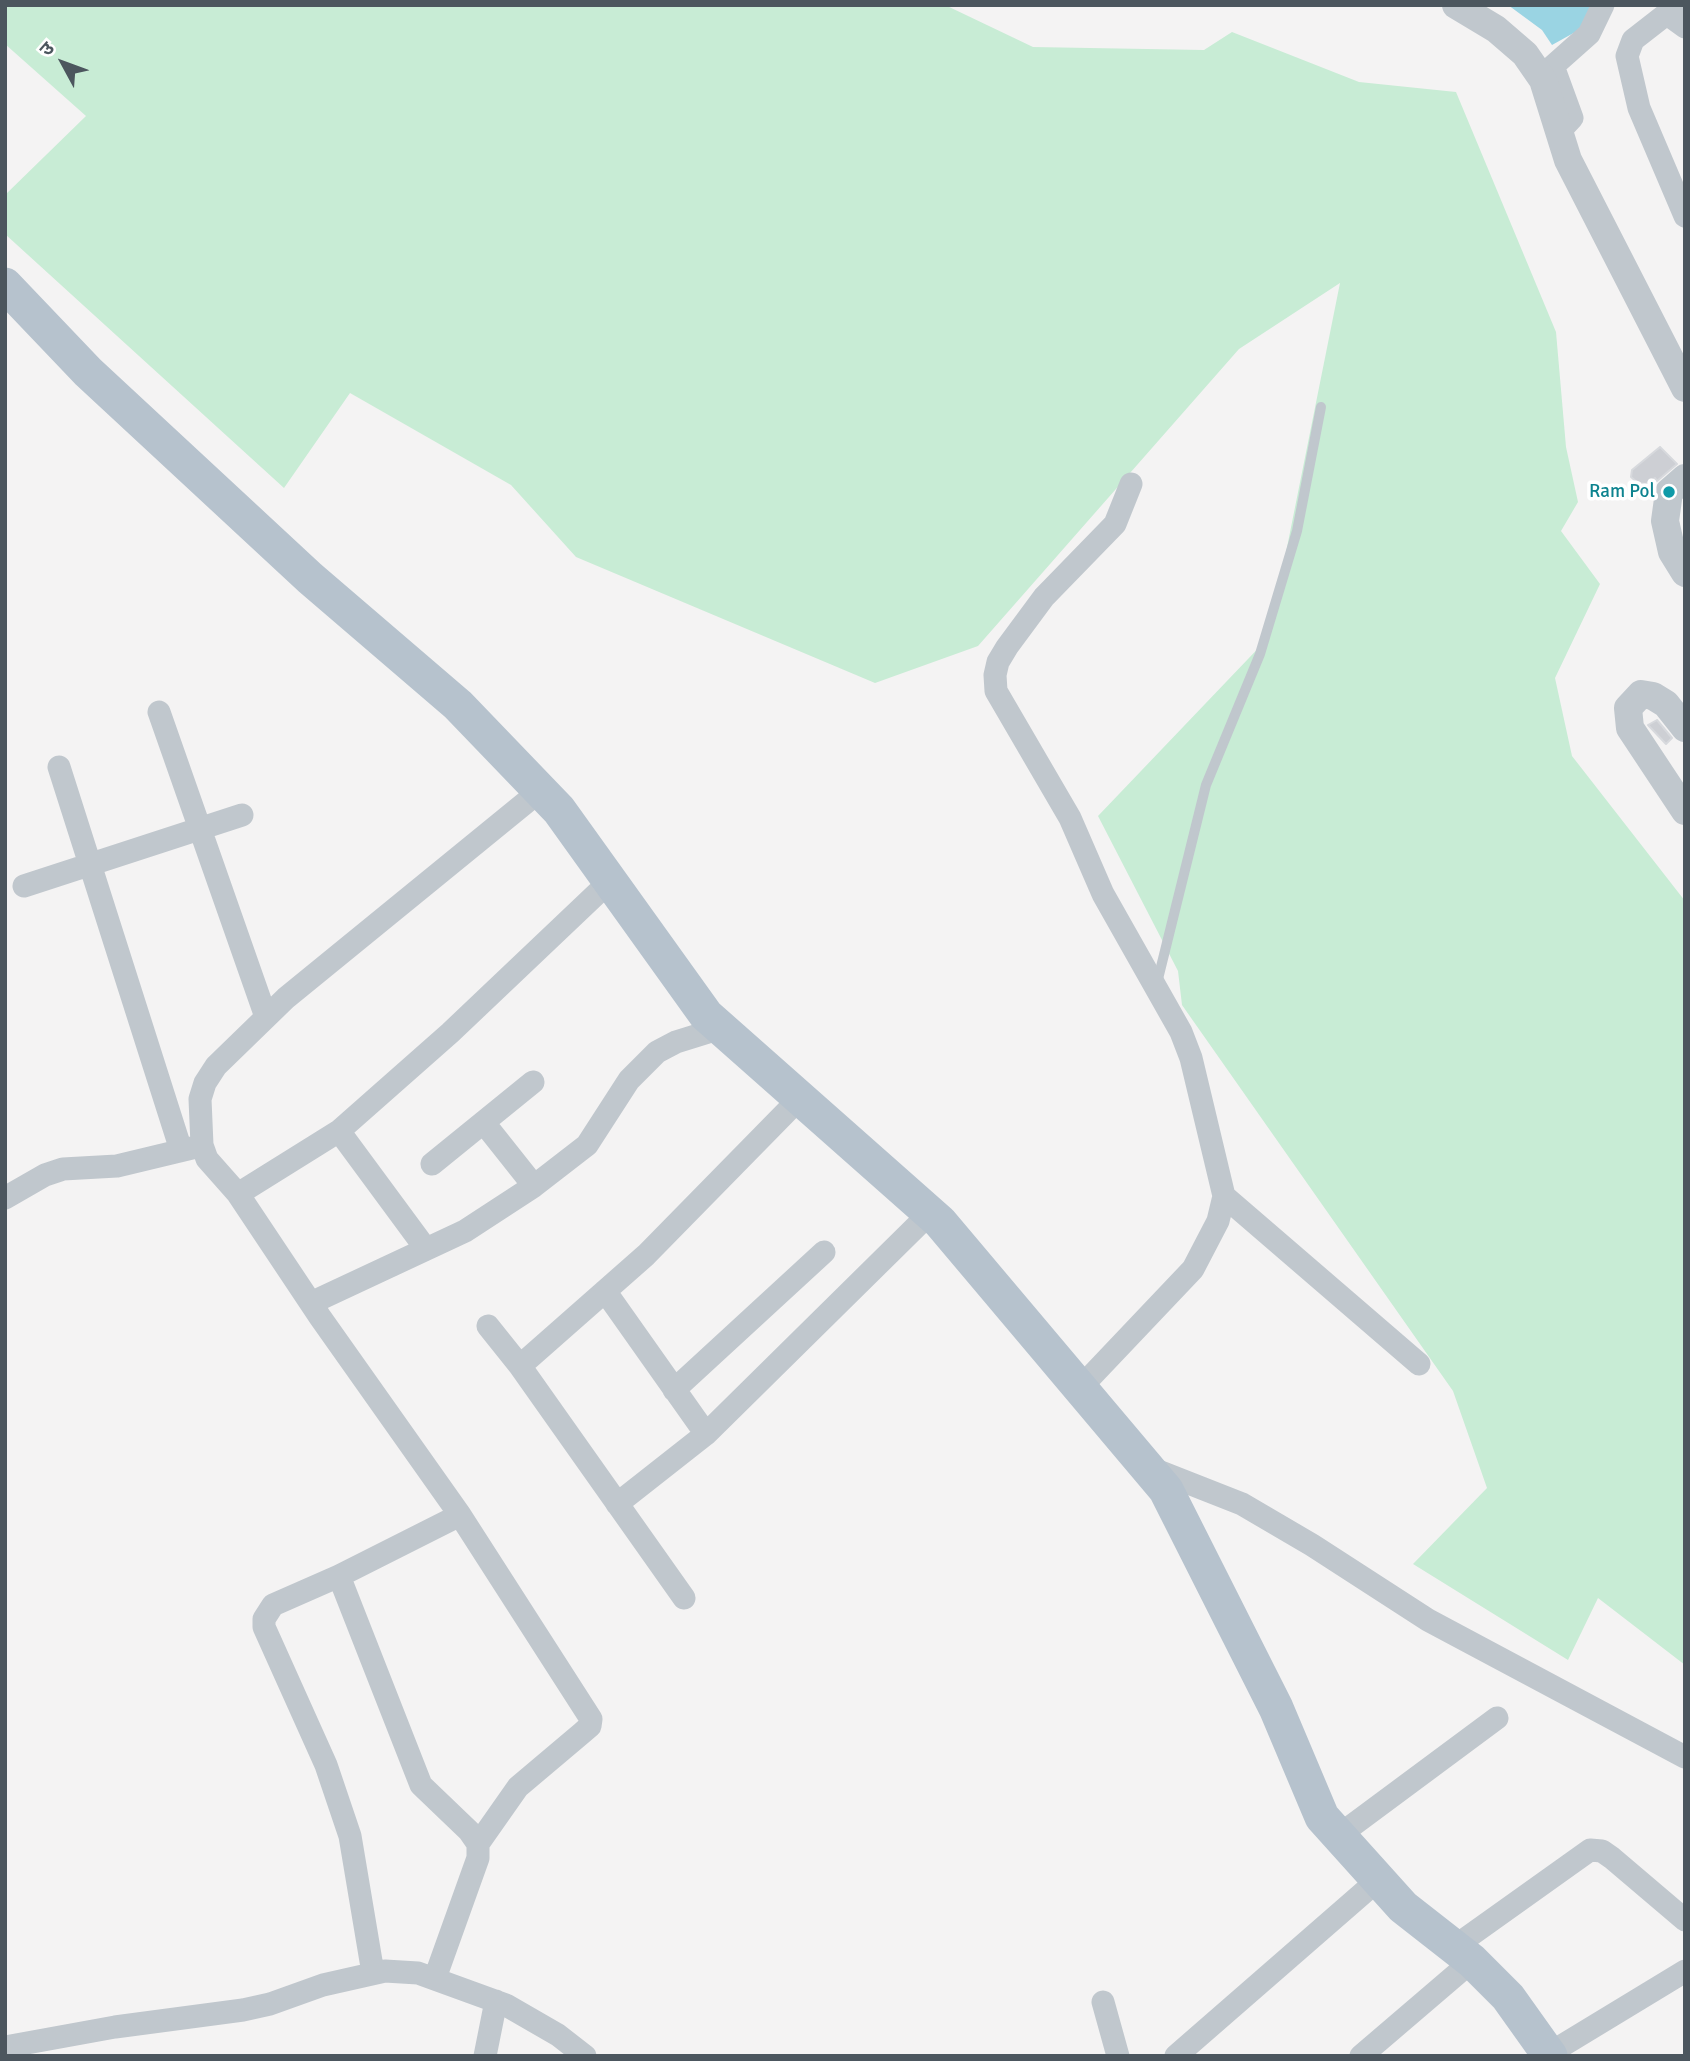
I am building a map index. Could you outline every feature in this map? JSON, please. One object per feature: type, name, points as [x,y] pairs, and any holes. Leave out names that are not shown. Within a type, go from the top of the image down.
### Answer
[{"type":"main road","points":[[5,285],[88,372],[310,578],[458,705],[559,810],[706,1015],[930,1213],[1166,1490],[1276,1708],[1322,1817],[1403,1907],[1463,1954],[1508,1997],[1548,2055]]},
{"type":"street","points":[[1456,5],[1496,29],[1525,54],[1543,80],[1568,160],[1685,388]]},
{"type":"street","points":[[1559,132],[1572,118],[1553,66],[1589,34],[1603,5]]},
{"type":"street","points":[[1677,15],[1633,40],[1627,56],[1639,108],[1685,216]]},
{"type":"street","points":[[1685,478],[1669,492],[1665,521],[1672,552],[1685,573]]},
{"type":"street","points":[[1081,1387],[1193,1269],[1218,1221],[1224,1196],[1191,1058],[1156,985],[1103,894],[1070,818],[996,691],[995,675],[1002,654],[1037,606],[1115,524],[1131,484]]},
{"type":"street","points":[[1685,728],[1666,704],[1653,696],[1641,694],[1628,708],[1630,728],[1685,811]]},
{"type":"street","points":[[159,712],[266,1017]]},
{"type":"street","points":[[59,767],[90,863],[191,1148],[207,1159],[238,1194],[460,1515],[591,1719],[590,1726],[519,1787],[478,1844]]},
{"type":"street","points":[[191,1148],[200,1099],[205,1083],[216,1066],[313,974],[541,790]]},
{"type":"street","points":[[24,886],[90,863],[201,831],[242,815]]},
{"type":"street","points":[[238,1194],[339,1131],[450,1033],[609,882]]},
{"type":"street","points":[[311,1303],[465,1231],[534,1186],[587,1145],[618,1094],[649,1059],[676,1042],[721,1028]]},
{"type":"street","points":[[432,1164],[533,1082]]},
{"type":"street","points":[[520,1366],[655,1246],[800,1098]]},
{"type":"street","points":[[484,1124],[534,1186]]},
{"type":"street","points":[[339,1131],[426,1249]]},
{"type":"street","points":[[5,1198],[45,1175],[64,1169],[117,1166],[191,1148]]},
{"type":"street","points":[[1224,1196],[1419,1364]]},
{"type":"street","points":[[617,1504],[706,1434],[930,1213]]},
{"type":"street","points":[[674,1390],[824,1252]]},
{"type":"street","points":[[605,1291],[706,1434]]},
{"type":"street","points":[[488,1326],[520,1366],[684,1598]]},
{"type":"street","points":[[1150,1468],[1242,1504],[1312,1545],[1428,1620],[1685,1758]]},
{"type":"street","points":[[373,1973],[350,1836],[326,1765],[264,1627],[264,1619],[274,1605],[339,1576],[460,1515]]},
{"type":"street","points":[[339,1576],[421,1785],[469,1831],[478,1844],[478,1857],[435,1979]]},
{"type":"street","points":[[1338,1836],[1497,1718]]},
{"type":"street","points":[[1360,2056],[1463,1954],[1590,1850],[1602,1851],[1612,1858],[1685,1920]]},
{"type":"street","points":[[1176,2056],[1378,1880]]},
{"type":"street","points":[[1548,2055],[1685,1971]]},
{"type":"street","points":[[5,2048],[115,2027],[243,2010],[270,2004],[323,1984],[373,1973],[418,1973],[496,2001],[533,2018],[585,2056]]},
{"type":"street","points":[[485,2056],[496,2001]]},
{"type":"street","points":[[1103,2002],[1118,2056]]},
{"type":"lane","points":[[1156,985],[1206,785],[1260,654],[1297,530],[1321,407]]},
{"type":"green space","points":[[5,5],[945,5],[1033,47],[1204,50],[1232,32],[1359,82],[1456,92],[1556,332],[1566,447],[1578,502],[1561,531],[1600,584],[1555,678],[1572,756],[1685,901],[1685,1665],[1598,1598],[1568,1660],[1413,1564],[1487,1488],[1453,1391],[1182,1005],[1178,971],[1098,816],[1269,637],[1340,283],[1239,349],[978,646],[875,683],[576,557],[511,485],[350,393],[284,488],[5,234],[5,195],[86,116],[5,44]]},
{"type":"water","points":[[1508,5],[1596,5],[1588,25],[1552,45],[1542,30]]},
{"type":"building","points":[[1660,447],[1677,464],[1657,481],[1655,478],[1646,484],[1638,483],[1631,477],[1632,470]]},
{"type":"building","points":[[1657,720],[1672,738],[1666,744],[1648,725]]},
{"type":"place","name":"Ram Pol","points":[[1669,492]]}]
